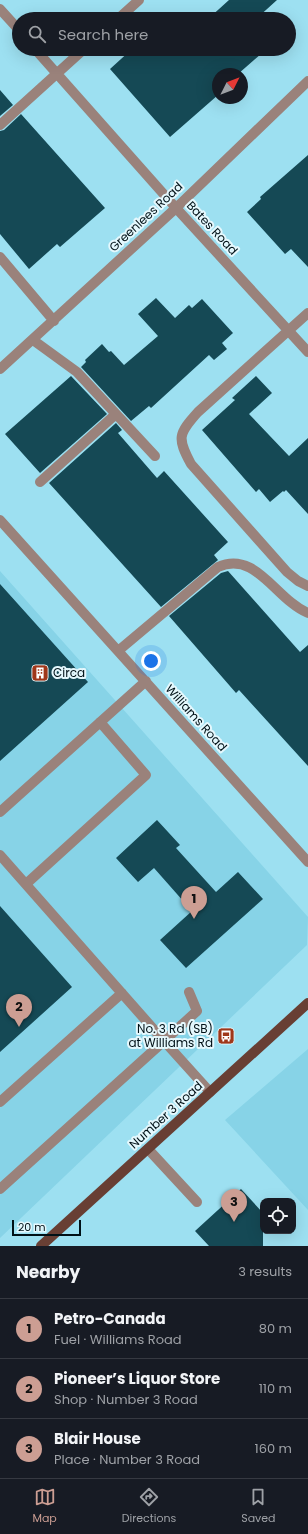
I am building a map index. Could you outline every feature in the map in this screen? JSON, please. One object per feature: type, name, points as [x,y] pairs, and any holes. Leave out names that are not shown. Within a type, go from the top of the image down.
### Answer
[{"type":"main road","name":"Number 3 Road","points":[[41,1246],[308,1003]]},
{"type":"street","points":[[126,12],[139,0]]},
{"type":"street","points":[[0,9],[12,22]]},
{"type":"street","name":"Bates Road","points":[[41,56],[176,208],[308,352]]},
{"type":"street","points":[[0,125],[76,56]]},
{"type":"street","name":"Greenlees Road","points":[[0,369],[176,208],[308,81]]},
{"type":"street","points":[[0,258],[54,321]]},
{"type":"street","points":[[308,313],[198,412],[186,426],[180,440],[183,449],[192,464],[288,572],[298,581],[308,586]]},
{"type":"street","points":[[33,340],[77,372],[155,456]]},
{"type":"street","points":[[40,482],[116,414]]},
{"type":"street","name":"Williams Road","points":[[0,520],[308,862]]},
{"type":"street","points":[[118,651],[218,567],[228,563],[238,562],[248,566],[257,572],[289,603],[308,614]]},
{"type":"street","points":[[0,812],[146,681]]},
{"type":"street","points":[[26,884],[146,775],[100,722]]},
{"type":"street","points":[[0,855],[210,1092]]},
{"type":"street","points":[[0,1189],[197,1011],[189,992]]},
{"type":"street","points":[[0,1102],[122,993]]},
{"type":"street","points":[[148,1149],[197,1202]]},
{"type":"shaded area","points":[[0,571],[308,917],[307,945],[0,1238]]},
{"type":"shaded area","points":[[308,1049],[308,1210],[225,1120]]},
{"type":"building","points":[[229,0],[277,0],[264,12],[216,12]]},
{"type":"building","points":[[124,56],[259,56],[245,68],[212,68],[212,100],[170,137],[110,69]]},
{"type":"building","points":[[0,90],[13,105],[0,116]]},
{"type":"building","points":[[21,114],[105,208],[60,247],[57,244],[29,269],[0,234],[0,131],[4,130]]},
{"type":"building","points":[[308,155],[308,267],[291,249],[285,254],[247,212],[261,199],[260,197]]},
{"type":"building","points":[[156,298],[175,318],[189,305],[192,308],[202,299],[233,333],[222,343],[227,349],[214,360],[209,355],[151,408],[149,406],[131,421],[81,367],[86,362],[85,360],[102,344],[124,365],[158,336],[138,314]]},
{"type":"building","points":[[71,376],[107,414],[40,473],[5,434]]},
{"type":"building","points":[[256,376],[272,393],[249,414],[289,456],[308,438],[308,514],[286,490],[270,502],[259,489],[256,492],[202,430],[235,400],[232,398]]},
{"type":"building","points":[[116,423],[122,430],[118,433],[157,478],[164,471],[228,542],[214,555],[218,560],[161,607],[49,483]]},
{"type":"building","points":[[228,571],[300,652],[308,645],[308,766],[239,690],[236,693],[169,616],[221,573]]},
{"type":"building","name":"Circa","points":[[0,584],[88,682],[0,761]]},
{"type":"building","points":[[157,820],[180,845],[176,848],[216,892],[238,872],[263,899],[186,968],[160,940],[192,911],[154,868],[138,882],[116,858]]},
{"type":"building","points":[[0,906],[72,987],[0,1052]]},
{"type":"building","points":[[241,1189],[260,1210],[260,1234],[263,1234],[263,1246],[209,1246],[195,1231]]},
{"type":"place","name":"Circa","points":[[40,673]]},
{"type":"place","name":"Petro-Canada","points":[[194,919]]},
{"type":"place","name":"Pioneer’s Liquor Store","points":[[19,1027]]},
{"type":"place","name":"No. 3 Rd (SB) at Williams Rd","points":[[226,1036]]},
{"type":"place","name":"Blair House","points":[[234,1222]]}]
